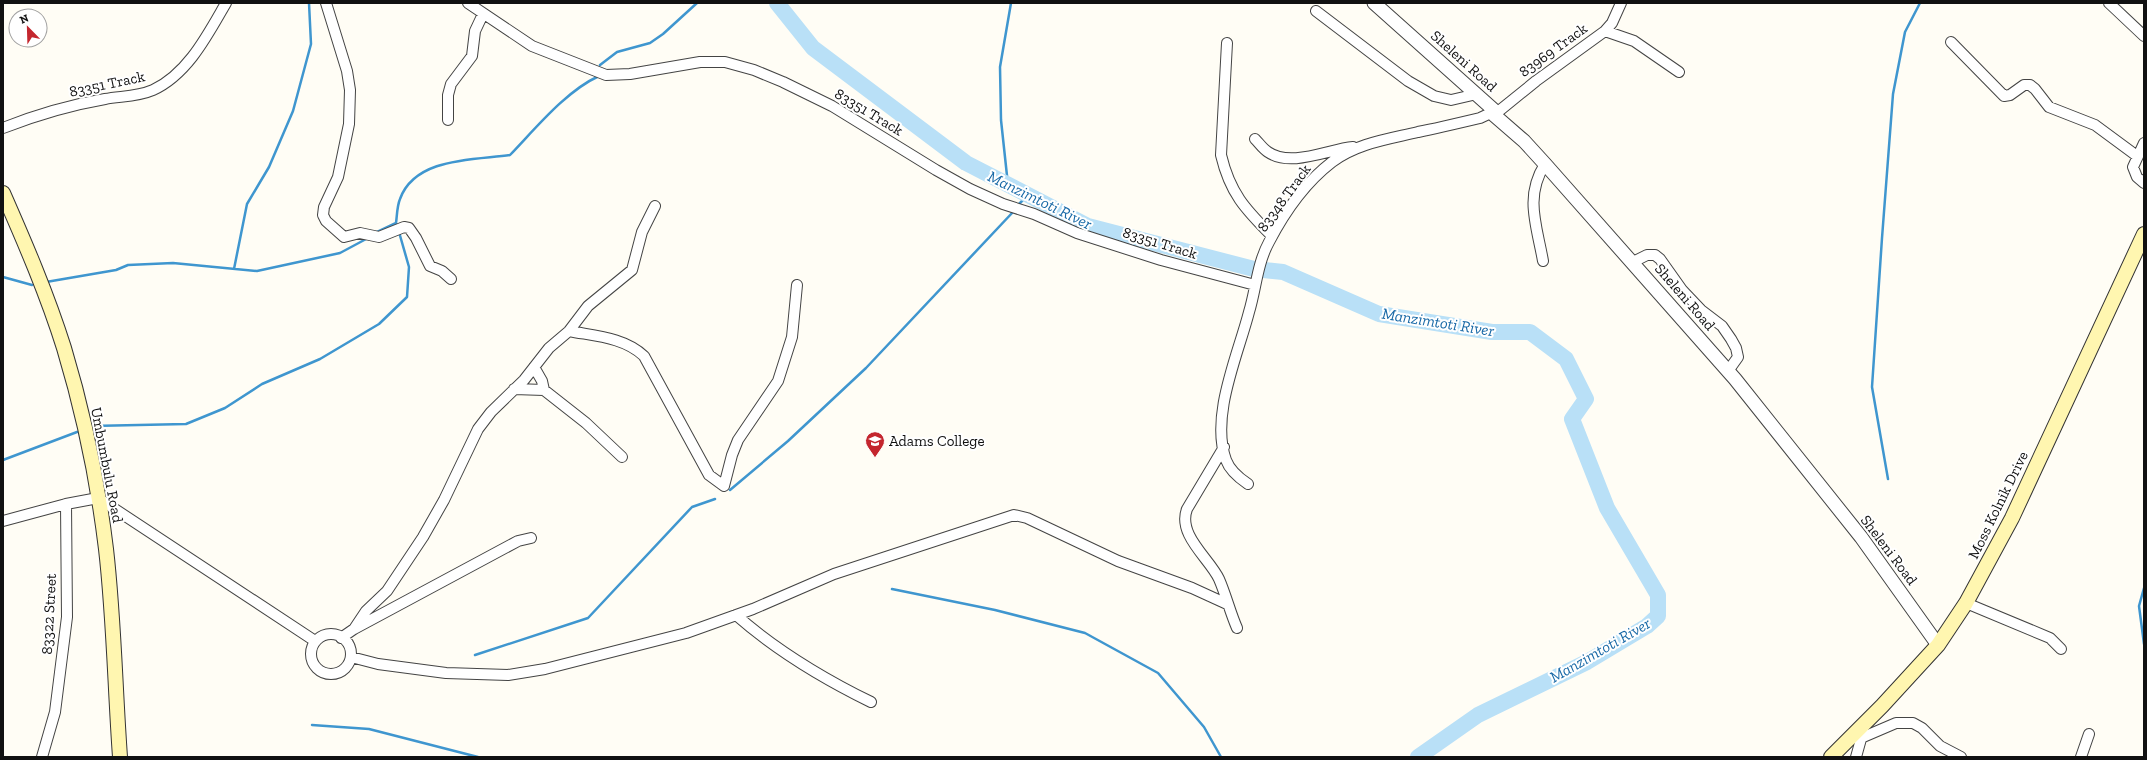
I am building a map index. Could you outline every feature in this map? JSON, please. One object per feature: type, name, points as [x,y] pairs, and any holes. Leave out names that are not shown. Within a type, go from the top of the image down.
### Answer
[{"type":"main road","name":"Umbumbulu Road","points":[[3,193],[33,260],[64,348],[85,435],[98,498],[109,573],[120,757]]},
{"type":"main road","name":"Moss Kolnik Drive","points":[[1831,757],[1866,723],[1938,645],[1966,603],[2012,518],[2144,234]]},
{"type":"street","name":"83351 Track","points":[[3,128],[43,113],[106,98],[132,96],[153,90],[178,72],[199,48],[226,3]]},
{"type":"street","points":[[326,3],[347,71],[350,90],[350,124],[338,177],[322,212],[324,219],[341,235],[346,237],[360,233],[379,236],[404,227],[409,228],[416,238],[430,266],[442,271],[451,279]]},
{"type":"street","name":"83351 Track","points":[[468,3],[532,46],[606,75],[630,74],[700,62],[725,62],[754,70],[784,82],[832,106],[936,170],[998,202],[1028,212],[1077,233],[1161,260],[1256,280]]},
{"type":"street","name":"Sheleni Road","points":[[1374,3],[1477,94],[1546,164],[1633,262],[1728,371],[1861,537],[1938,645]]},
{"type":"street","name":"83969 Track","points":[[1495,113],[1605,31],[1612,23],[1621,3]]},
{"type":"street","points":[[2109,3],[2144,36]]},
{"type":"street","points":[[1316,11],[1408,81],[1434,96],[1451,100],[1477,94]]},
{"type":"street","points":[[448,120],[448,95],[451,84],[472,56],[475,31],[483,14]]},
{"type":"street","points":[[1605,31],[1634,41],[1679,72]]},
{"type":"street","points":[[1951,42],[2004,96],[2010,95],[2024,85],[2030,85],[2049,107],[2095,124],[2137,156]]},
{"type":"street","points":[[1227,43],[1221,155],[1225,171],[1234,192],[1245,208],[1272,236]]},
{"type":"street","name":"83348 Track","points":[[1248,484],[1232,470],[1226,460],[1224,448],[1223,408],[1249,312],[1256,280],[1263,257],[1272,236],[1291,208],[1319,173],[1347,152],[1362,146],[1480,118],[1495,113]]},
{"type":"street","points":[[1255,138],[1269,153],[1294,157],[1308,157],[1343,148],[1362,146]]},
{"type":"street","points":[[2144,143],[2133,167],[2134,173],[2144,183]]},
{"type":"street","points":[[1542,261],[1532,204],[1536,179],[1546,164]]},
{"type":"street","points":[[354,629],[366,611],[387,590],[423,537],[444,500],[478,429],[491,412],[534,367],[549,348],[569,331],[588,306],[632,270],[642,232],[655,206]]},
{"type":"street","points":[[1633,262],[1647,255],[1655,255],[1701,310],[1722,326],[1738,353],[1736,361],[1728,371]]},
{"type":"street","points":[[569,331],[596,334],[612,339],[644,356],[709,475],[724,486],[732,455],[738,440],[778,381],[792,337],[797,285]]},
{"type":"street","points":[[534,367],[542,381],[544,390]]},
{"type":"street","points":[[514,389],[544,390],[586,423],[622,457]]},
{"type":"street","points":[[1224,448],[1187,509],[1185,519],[1196,547],[1220,580],[1227,604],[1237,628]]},
{"type":"street","points":[[3,521],[66,504],[98,498],[315,641]]},
{"type":"street","name":"83322 Street","points":[[42,757],[55,712],[67,617],[66,504]]},
{"type":"street","points":[[351,657],[409,669],[508,675],[545,669],[686,633],[736,615],[834,574],[1014,515],[1027,518],[1118,561],[1192,588],[1227,604]]},
{"type":"street","points":[[341,638],[354,629],[518,541],[531,538]]},
{"type":"street","points":[[1966,603],[2045,636],[2061,649]]},
{"type":"street","points":[[736,615],[765,640],[804,666],[871,702]]},
{"type":"street","points":[[331,634],[341,638],[349,646],[351,657],[346,668],[330,675],[320,672],[315,668],[311,658],[311,652],[315,641],[331,634]]},
{"type":"street","points":[[1861,738],[1896,723],[1913,722],[1922,728],[1940,746],[1961,757]]},
{"type":"street","points":[[1856,757],[1866,723]]},
{"type":"street","points":[[2081,757],[2089,734]]},
{"type":"waterway","points":[[234,269],[247,204],[269,167],[293,111],[311,44],[309,3]]},
{"type":"waterway","points":[[600,65],[617,52],[650,43],[663,34],[697,3]]},
{"type":"waterway","name":"Manzimtoti River","points":[[777,3],[813,48],[966,163],[1088,226],[1254,269],[1283,272],[1379,314],[1492,332],[1530,332],[1566,359],[1586,399],[1572,419],[1607,508],[1658,595],[1658,616],[1647,626],[1587,662],[1478,715],[1418,757]]},
{"type":"waterway","points":[[1008,185],[1001,120],[1000,67],[1011,3]]},
{"type":"waterway","points":[[1888,479],[1872,387],[1882,238],[1893,94],[1905,32],[1920,3]]},
{"type":"waterway","points":[[375,233],[396,223],[400,199],[408,185],[419,175],[432,168],[448,163],[510,155],[563,100],[599,76]]},
{"type":"waterway","points":[[1017,206],[1028,195]]},
{"type":"waterway","points":[[730,490],[788,441],[866,368],[1013,212]]},
{"type":"waterway","points":[[91,426],[186,424],[225,408],[262,384],[320,359],[379,324],[407,297],[409,267],[399,232]]},
{"type":"waterway","points":[[46,282],[116,270],[128,265],[173,263],[257,271],[340,253],[368,238]]},
{"type":"waterway","points":[[3,277],[32,285]]},
{"type":"waterway","points":[[3,460],[77,432]]},
{"type":"waterway","points":[[475,655],[588,618],[692,507],[715,499]]},
{"type":"waterway","points":[[2144,588],[2139,606],[2144,644]]},
{"type":"waterway","points":[[892,589],[995,610],[1085,633],[1158,673],[1204,727],[1221,757]]},
{"type":"waterway","points":[[312,725],[369,729],[478,757]]},
{"type":"place","name":"Adams College","points":[[875,458]]}]
